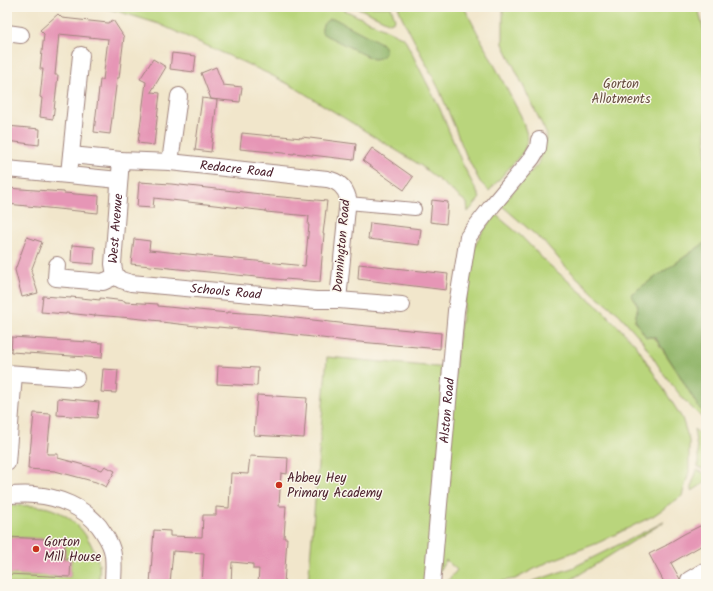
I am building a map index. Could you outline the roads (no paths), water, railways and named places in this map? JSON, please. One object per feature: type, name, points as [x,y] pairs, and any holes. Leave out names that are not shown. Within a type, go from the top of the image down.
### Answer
[{"type":"street","points":[[69,174],[80,55]]},
{"type":"street","points":[[170,162],[179,96]]},
{"type":"street","name":"Alston Road","points":[[432,584],[456,311],[468,237],[532,158],[538,148],[539,140]]},
{"type":"street","name":"Redacre Road","points":[[71,155],[121,160],[170,162],[327,179],[339,183],[347,198]]},
{"type":"street","points":[[7,169],[120,180],[121,160]]},
{"type":"street","name":"West Avenue","points":[[116,276],[113,264],[120,180]]},
{"type":"street","points":[[347,198],[415,209]]},
{"type":"street","name":"Donnington Road","points":[[338,300],[347,198]]},
{"type":"street","points":[[57,265],[56,278],[103,282],[116,276]]},
{"type":"street","name":"Schools Road","points":[[116,276],[121,280],[131,283],[316,300],[338,300],[402,305]]},
{"type":"street","points":[[7,463],[11,374],[76,378]]},
{"type":"street","points":[[7,496],[34,495],[47,497],[60,500],[84,512],[94,521],[105,535],[112,550],[114,568],[113,584]]},
{"type":"street","points":[[689,580],[706,570]]},
{"type":"place","name":"Abbey Hey Primary Academy","points":[[279,485]]},
{"type":"place","name":"Gorton Mill House","points":[[36,549]]},
{"type":"park label","name":"Gorton Allotments","points":[[621,92]]}]
